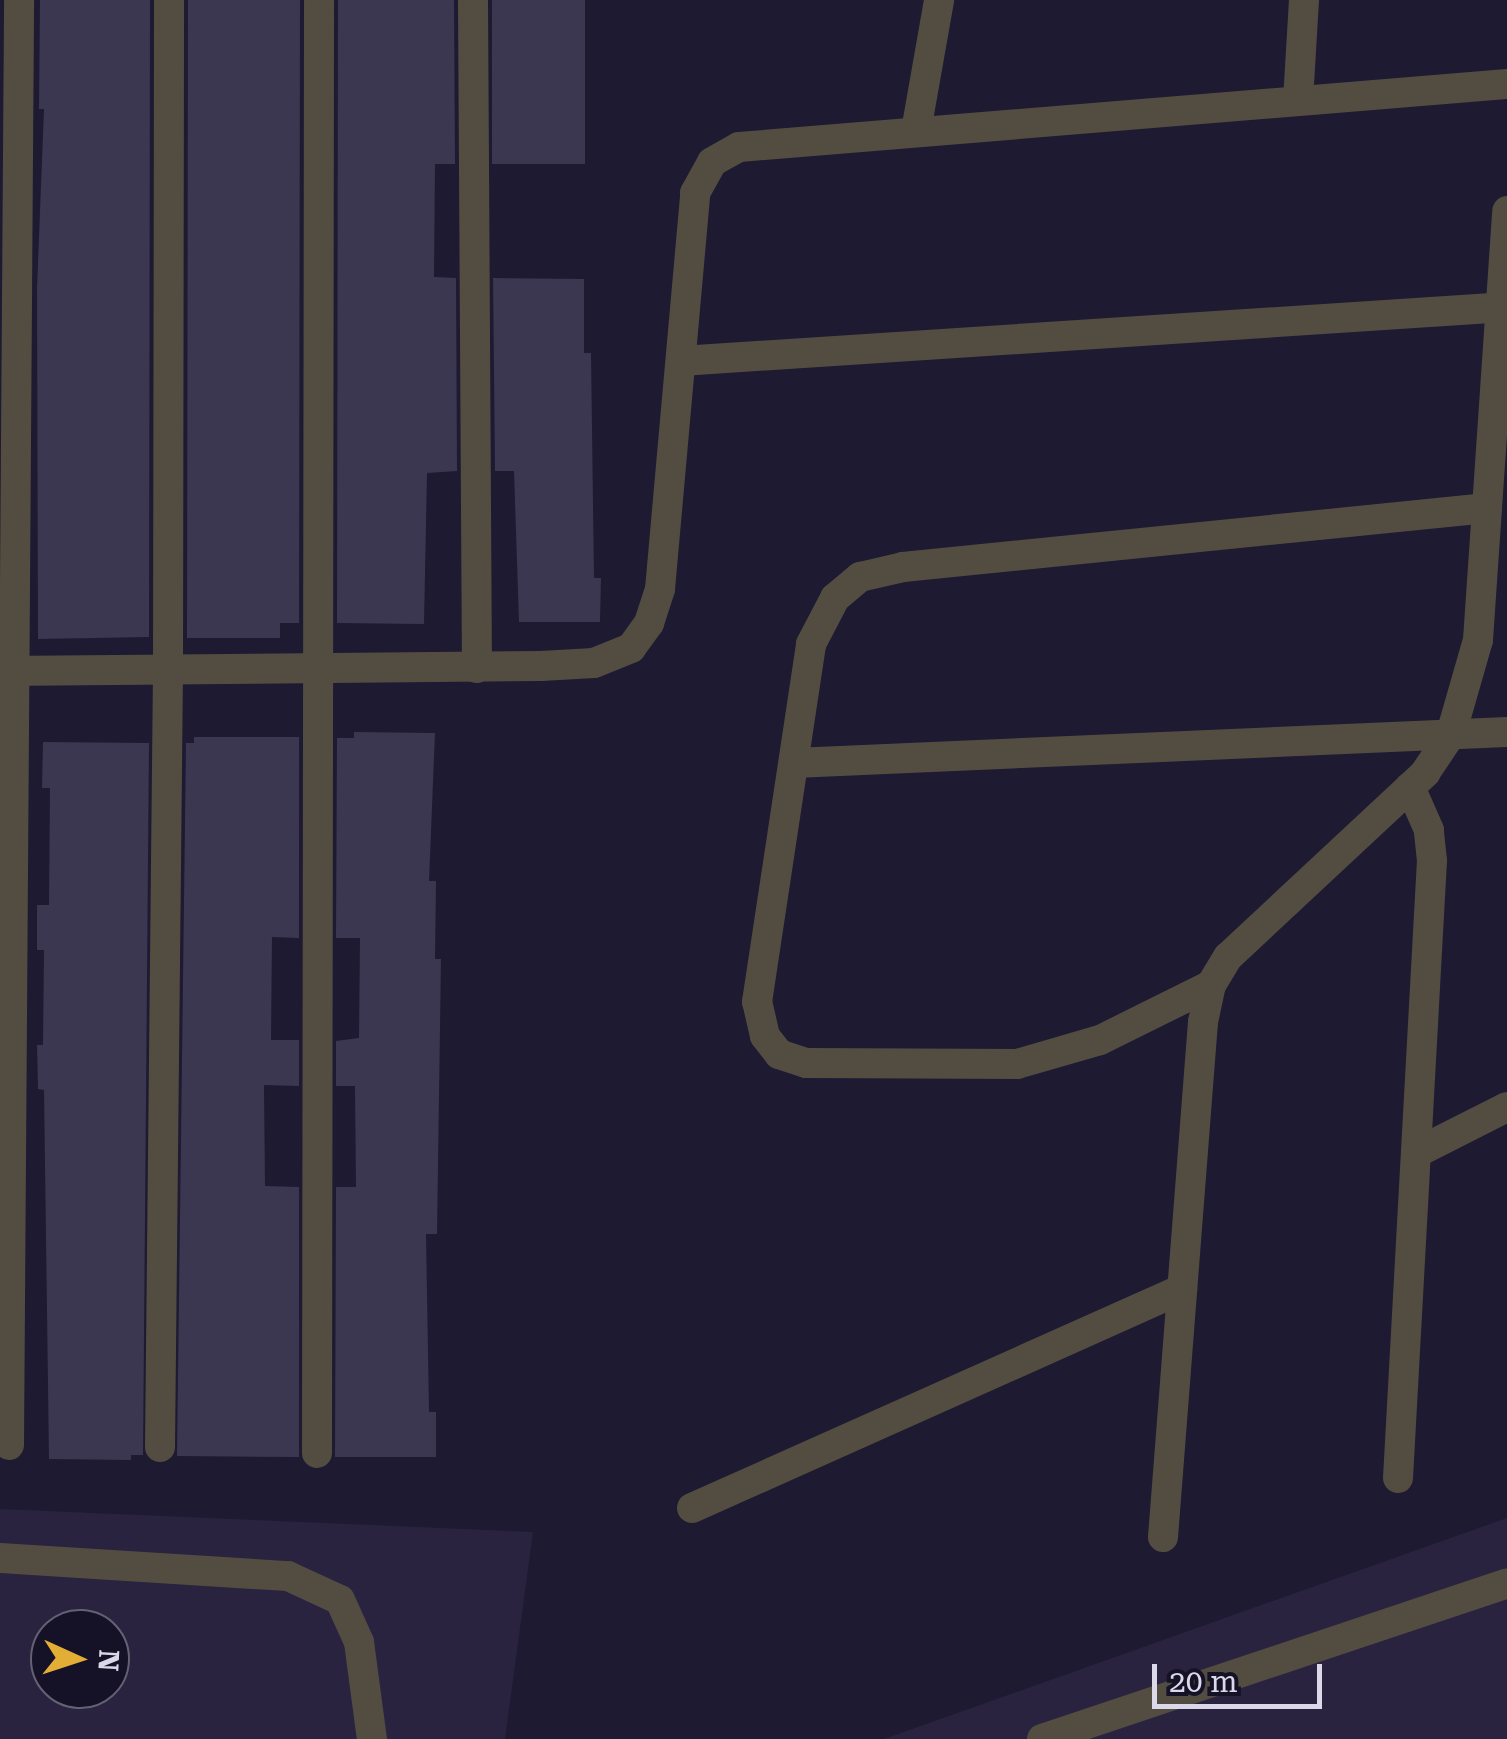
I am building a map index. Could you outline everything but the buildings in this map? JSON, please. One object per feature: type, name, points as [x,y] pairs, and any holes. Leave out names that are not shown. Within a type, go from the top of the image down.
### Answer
[{"type":"street","points":[[9,1446],[9,671],[19,0]]},
{"type":"street","points":[[160,1447],[168,672],[168,0]]},
{"type":"street","points":[[317,1453],[319,0]]},
{"type":"street","points":[[474,0],[477,668]]},
{"type":"street","points":[[916,131],[939,0]]},
{"type":"street","points":[[1298,101],[1304,0]]},
{"type":"street","points":[[9,671],[477,668],[594,663],[631,648],[649,623],[660,589],[695,192],[712,162],[739,148],[1507,84]]},
{"type":"street","points":[[1163,1537],[1203,1022],[1211,986],[1240,945],[1410,787],[1451,734],[1478,640],[1504,307],[1507,212]]},
{"type":"street","points":[[680,361],[1504,307]]},
{"type":"street","points":[[1211,986],[1100,1040],[1017,1064],[806,1063],[779,1054],[765,1036],[757,1002],[811,644],[835,598],[860,577],[903,567],[1486,508]]},
{"type":"street","points":[[794,764],[1507,732]]},
{"type":"street","points":[[1398,1478],[1432,862],[1424,812],[1410,787]]},
{"type":"street","points":[[1416,1154],[1507,1107]]},
{"type":"street","points":[[692,1508],[1182,1290]]},
{"type":"street","points":[[0,1558],[288,1576],[340,1600],[360,1642],[372,1739]]},
{"type":"street","points":[[1042,1739],[1507,1583]]},
{"type":"shaded area","points":[[0,1509],[533,1532],[505,1739],[0,1739]]},
{"type":"shaded area","points":[[1507,1518],[1507,1739],[884,1739]]}]
